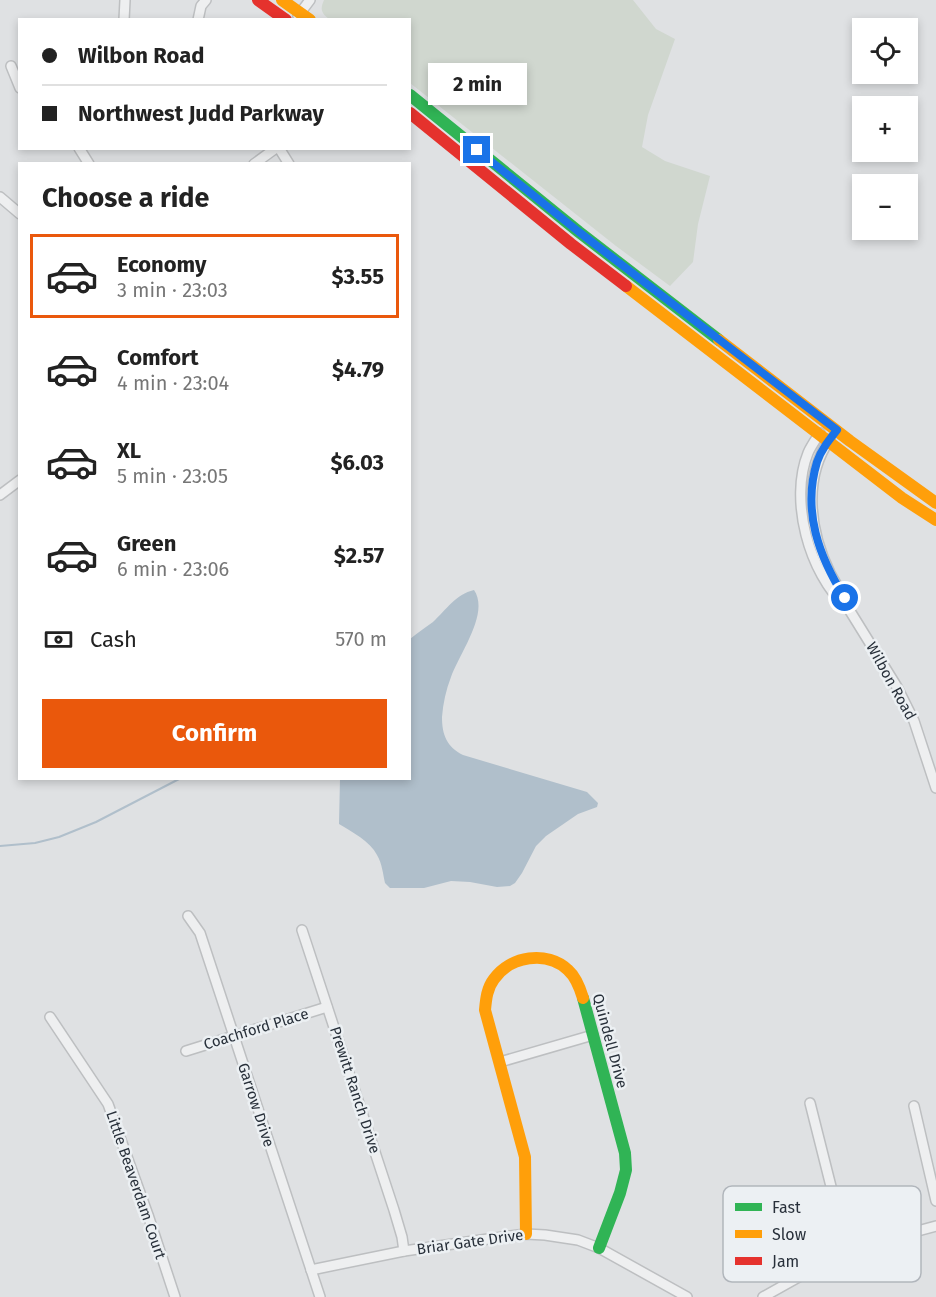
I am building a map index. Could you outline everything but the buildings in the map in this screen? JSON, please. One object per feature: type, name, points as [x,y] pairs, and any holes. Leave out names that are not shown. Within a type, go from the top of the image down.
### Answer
[{"type":"main road","points":[[258,0],[283,18]]},
{"type":"main road","points":[[282,0],[301,17]]},
{"type":"main road","points":[[411,96],[579,232],[832,427],[936,503]]},
{"type":"main road","points":[[411,114],[580,251],[913,506],[936,520]]},
{"type":"main road","name":"Quindell Drive","points":[[526,1234],[525,1157],[485,1010],[488,990],[499,972],[511,963],[528,958],[548,959],[565,967],[576,980],[582,994],[625,1153],[626,1170],[620,1193],[599,1248]]},
{"type":"street","points":[[124,18],[125,0]]},
{"type":"street","points":[[198,18],[201,6],[206,0]]},
{"type":"street","points":[[301,17],[310,0]]},
{"type":"street","points":[[11,66],[18,83]]},
{"type":"street","points":[[257,162],[275,150]]},
{"type":"street","points":[[0,197],[18,212]]},
{"type":"street","name":"Wilbon Road","points":[[832,427],[808,453],[805,463],[801,498],[803,524],[808,544],[819,570],[841,602],[850,610],[897,687],[914,721],[936,788]]},
{"type":"street","points":[[0,495],[18,484]]},
{"type":"street","name":"Garrow Drive","points":[[188,916],[200,933],[320,1297]]},
{"type":"street","name":"Prewitt Ranch Drive","points":[[302,930],[394,1210],[404,1251]]},
{"type":"street","name":"Coachford Place","points":[[186,1051],[327,1007]]},
{"type":"street","name":"Little Beaverdam Court","points":[[50,1017],[108,1104],[175,1297]]},
{"type":"street","points":[[500,1062],[593,1035]]},
{"type":"street","points":[[810,1103],[831,1186]]},
{"type":"street","points":[[914,1106],[936,1201]]},
{"type":"street","points":[[921,1230],[936,1226]]},
{"type":"street","name":"Briar Gate Drive","points":[[311,1270],[404,1251],[526,1234],[545,1235],[578,1240],[599,1248],[687,1297]]},
{"type":"street","points":[[764,1297],[790,1282]]},
{"type":"shaded area","points":[[324,0],[633,0],[656,29],[675,39],[648,115],[642,147],[665,161],[710,176],[698,224],[693,262],[670,286],[411,84],[411,18],[328,18],[322,11]]},
{"type":"water","points":[[474,590],[478,599],[478,610],[472,634],[446,692],[442,723],[446,740],[463,755],[587,792],[598,803],[597,807],[578,814],[546,836],[536,846],[515,883],[510,886],[497,887],[451,881],[424,888],[390,888],[385,883],[380,861],[374,850],[360,837],[339,824],[340,780],[411,780],[411,638],[468,592]]},
{"type":"waterway","points":[[0,846],[35,843],[59,837],[96,822],[177,780]]},
{"type":"traffic: fast","points":[[411,96],[579,232],[719,340]]},
{"type":"traffic: fast","points":[[583,998],[625,1153],[626,1170],[620,1193],[599,1248]]},
{"type":"traffic: slow","points":[[282,0],[307,18]]},
{"type":"traffic: slow","points":[[626,286],[902,498],[936,520]]},
{"type":"traffic: slow","points":[[719,340],[850,441],[936,503]]},
{"type":"traffic: slow","points":[[526,1234],[525,1157],[485,1010],[487,994],[494,979],[509,965],[529,958],[540,958],[550,960],[568,970],[575,979],[583,998]]},
{"type":"traffic: jam","points":[[258,0],[283,18]]},
{"type":"traffic: jam","points":[[411,114],[626,286]]},
{"type":"route","points":[[477,150],[579,232],[837,430],[818,460],[813,478],[812,505],[815,535],[830,573],[845,598]]}]
